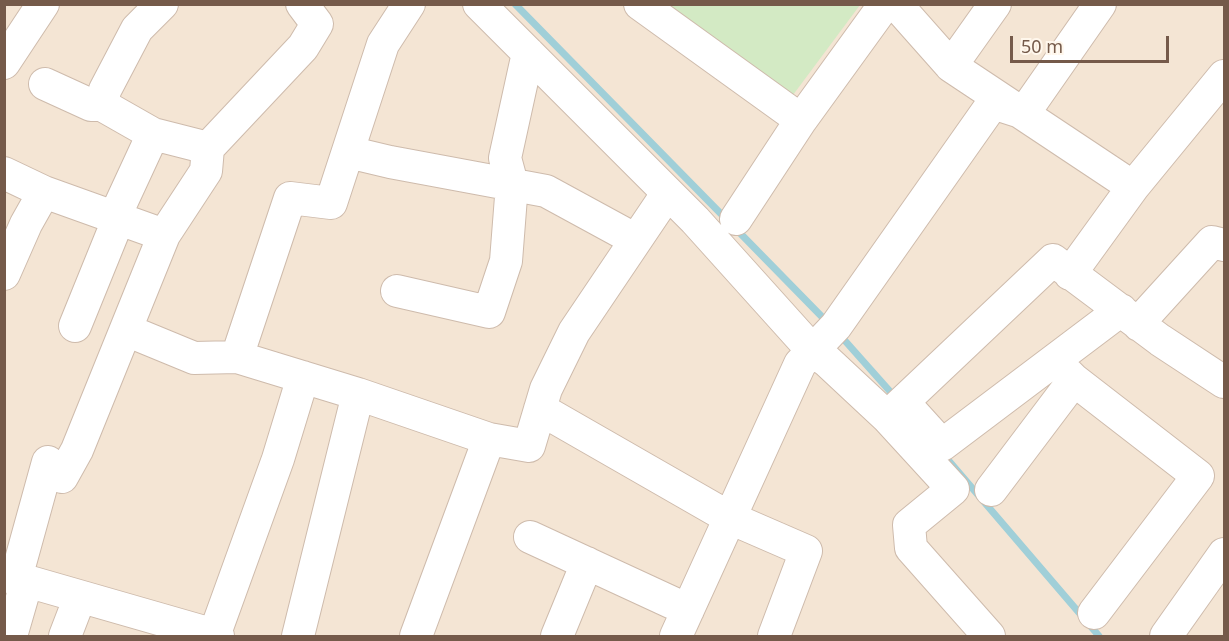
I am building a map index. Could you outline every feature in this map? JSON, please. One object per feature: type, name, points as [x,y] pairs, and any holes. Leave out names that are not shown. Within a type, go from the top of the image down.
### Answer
[{"type":"street","points":[[4,63],[43,4]]},
{"type":"street","points":[[102,105],[105,90],[137,29],[162,4]]},
{"type":"street","points":[[11,636],[24,591],[16,578],[48,462],[62,477],[77,450],[164,235],[206,171],[208,148],[303,47],[317,24],[302,4]]},
{"type":"street","points":[[237,357],[290,198],[331,203],[383,44],[409,4]]},
{"type":"street","points":[[479,4],[667,194],[823,339],[827,361],[942,445],[1064,370],[1130,318],[1142,319],[1212,242],[1224,245]]},
{"type":"street","points":[[640,4],[801,120]]},
{"type":"street","points":[[736,219],[801,120],[885,4]]},
{"type":"street","points":[[896,4],[951,66],[1133,187]]},
{"type":"street","points":[[951,66],[995,4]]},
{"type":"street","points":[[1024,113],[1100,4]]},
{"type":"street","points":[[397,291],[489,312],[506,261],[512,184],[505,158],[528,53]]},
{"type":"street","points":[[1070,274],[1133,187],[1224,76]]},
{"type":"street","points":[[45,84],[90,105],[102,105],[153,134],[208,148]]},
{"type":"street","points":[[530,537],[587,563],[682,623],[800,363],[823,339],[993,103],[1024,113]]},
{"type":"street","points":[[75,326],[118,219],[116,214],[153,134]]},
{"type":"street","points":[[348,152],[546,191],[636,240]]},
{"type":"street","points":[[4,173],[44,192],[164,235]]},
{"type":"street","points":[[4,274],[26,224],[44,192]]},
{"type":"street","points":[[126,330],[194,358],[237,357],[358,394],[489,440],[529,446],[546,389],[574,332],[667,194]]},
{"type":"street","points":[[895,409],[1053,260],[1130,318],[1224,382]]},
{"type":"street","points":[[991,490],[1064,370]]},
{"type":"street","points":[[1064,370],[1198,476],[1094,613]]},
{"type":"street","points":[[16,578],[216,636],[278,459],[303,377]]},
{"type":"street","points":[[298,636],[358,394]]},
{"type":"street","points":[[540,409],[730,518],[806,551],[774,636]]},
{"type":"street","points":[[895,409],[953,489],[909,525],[911,548],[989,636]]},
{"type":"street","points":[[416,636],[489,440]]},
{"type":"street","points":[[1166,636],[1224,554]]},
{"type":"street","points":[[557,636],[587,563]]},
{"type":"street","points":[[65,636],[80,597]]},
{"type":"shaded area","points":[[5,5],[1224,5],[1224,636],[5,636]]},
{"type":"green space","points":[[660,5],[860,5],[790,99]]},
{"type":"waterway","points":[[515,4],[728,221]]},
{"type":"waterway","points":[[736,229],[829,324]]},
{"type":"waterway","points":[[839,334],[895,397]]},
{"type":"waterway","points":[[943,454],[1099,636]]}]
